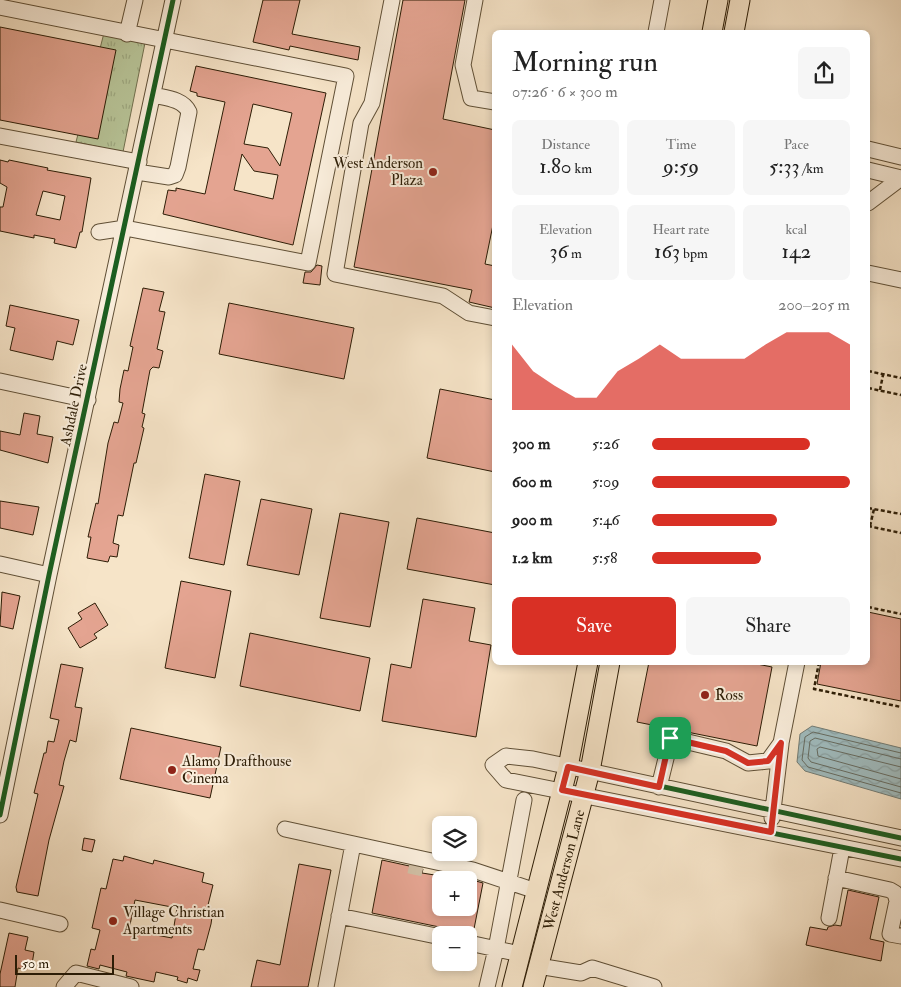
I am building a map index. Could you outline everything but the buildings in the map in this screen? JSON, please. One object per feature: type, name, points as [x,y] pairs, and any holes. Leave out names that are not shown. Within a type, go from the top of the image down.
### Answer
[{"type":"main road","points":[[712,30],[718,0]]},
{"type":"main road","points":[[734,30],[740,0]]},
{"type":"main road","name":"West Anderson Lane","points":[[512,987],[568,767],[587,665]]},
{"type":"main road","name":"West Anderson Lane","points":[[533,987],[590,771],[609,665]]},
{"type":"street","points":[[127,34],[135,0]]},
{"type":"street","name":"Ashdale Drive","points":[[0,815],[7,745],[49,575],[88,400],[173,0]]},
{"type":"street","points":[[392,0],[372,103],[361,123],[335,274],[444,296],[469,313],[492,317]]},
{"type":"street","points":[[475,0],[462,65],[470,98],[492,102]]},
{"type":"street","points":[[656,30],[662,0]]},
{"type":"street","points":[[0,7],[164,42],[346,76],[308,263],[125,228],[99,232]]},
{"type":"street","points":[[0,136],[138,167],[169,177],[175,175],[178,167],[189,112],[186,105],[179,101],[153,95]]},
{"type":"street","points":[[870,150],[901,158]]},
{"type":"street","points":[[870,170],[901,178]]},
{"type":"street","points":[[870,201],[901,178]]},
{"type":"street","points":[[870,273],[901,280]]},
{"type":"street","points":[[0,381],[88,400]]},
{"type":"street","points":[[0,564],[49,575]]},
{"type":"street","points":[[771,832],[781,743],[796,665]]},
{"type":"street","points":[[659,787],[670,738],[726,751],[748,763],[768,761],[781,743]]},
{"type":"street","points":[[901,838],[568,767],[506,756],[493,765],[506,780],[901,859]]},
{"type":"street","points":[[487,987],[524,800]]},
{"type":"street","points":[[285,829],[353,844],[411,863],[453,873],[468,869]]},
{"type":"street","points":[[326,987],[353,844]]},
{"type":"street","points":[[829,918],[842,848]]},
{"type":"street","points":[[411,863],[468,869],[536,891]]},
{"type":"street","points":[[836,878],[890,890],[895,894],[897,900],[890,934],[901,936]]},
{"type":"street","points":[[0,910],[60,924]]},
{"type":"street","points":[[339,916],[432,935]]},
{"type":"street","points":[[477,945],[520,954]]},
{"type":"street","points":[[538,966],[581,973],[592,968],[654,987]]},
{"type":"street","points":[[572,987],[575,972]]},
{"type":"street","points":[[64,987],[76,973],[131,987]]},
{"type":"path","points":[[870,371],[901,378]]},
{"type":"path","points":[[880,390],[884,374]]},
{"type":"path","points":[[870,388],[901,395]]},
{"type":"path","points":[[870,508],[901,514]]},
{"type":"path","points":[[870,523],[874,509]]},
{"type":"path","points":[[870,526],[901,533]]},
{"type":"path","points":[[870,607],[901,614]]},
{"type":"path","points":[[818,665],[814,689],[901,707]]},
{"type":"green space","points":[[104,33],[146,38],[123,152],[76,142]]},
{"type":"water","points":[[812,726],[901,748],[901,799],[805,771],[797,762],[800,734]]},
{"type":"tunnel","points":[[409,866],[423,869]]},
{"type":"cycle path","points":[[0,815],[49,575],[173,0]]},
{"type":"cycle path","points":[[590,771],[901,838]]},
{"type":"cycle path","points":[[584,795],[901,859]]},
{"type":"place","name":"West Anderson Plaza","points":[[433,172]]},
{"type":"place","name":"Ross","points":[[705,695]]},
{"type":"place","name":"Alamo Drafthouse Cinema","points":[[172,770]]},
{"type":"place","name":"Village Christian Apartments","points":[[113,921]]},
{"type":"route","points":[[670,738],[726,751],[748,763],[768,761],[781,743],[771,832],[562,790],[568,767],[659,787],[670,738]]}]
